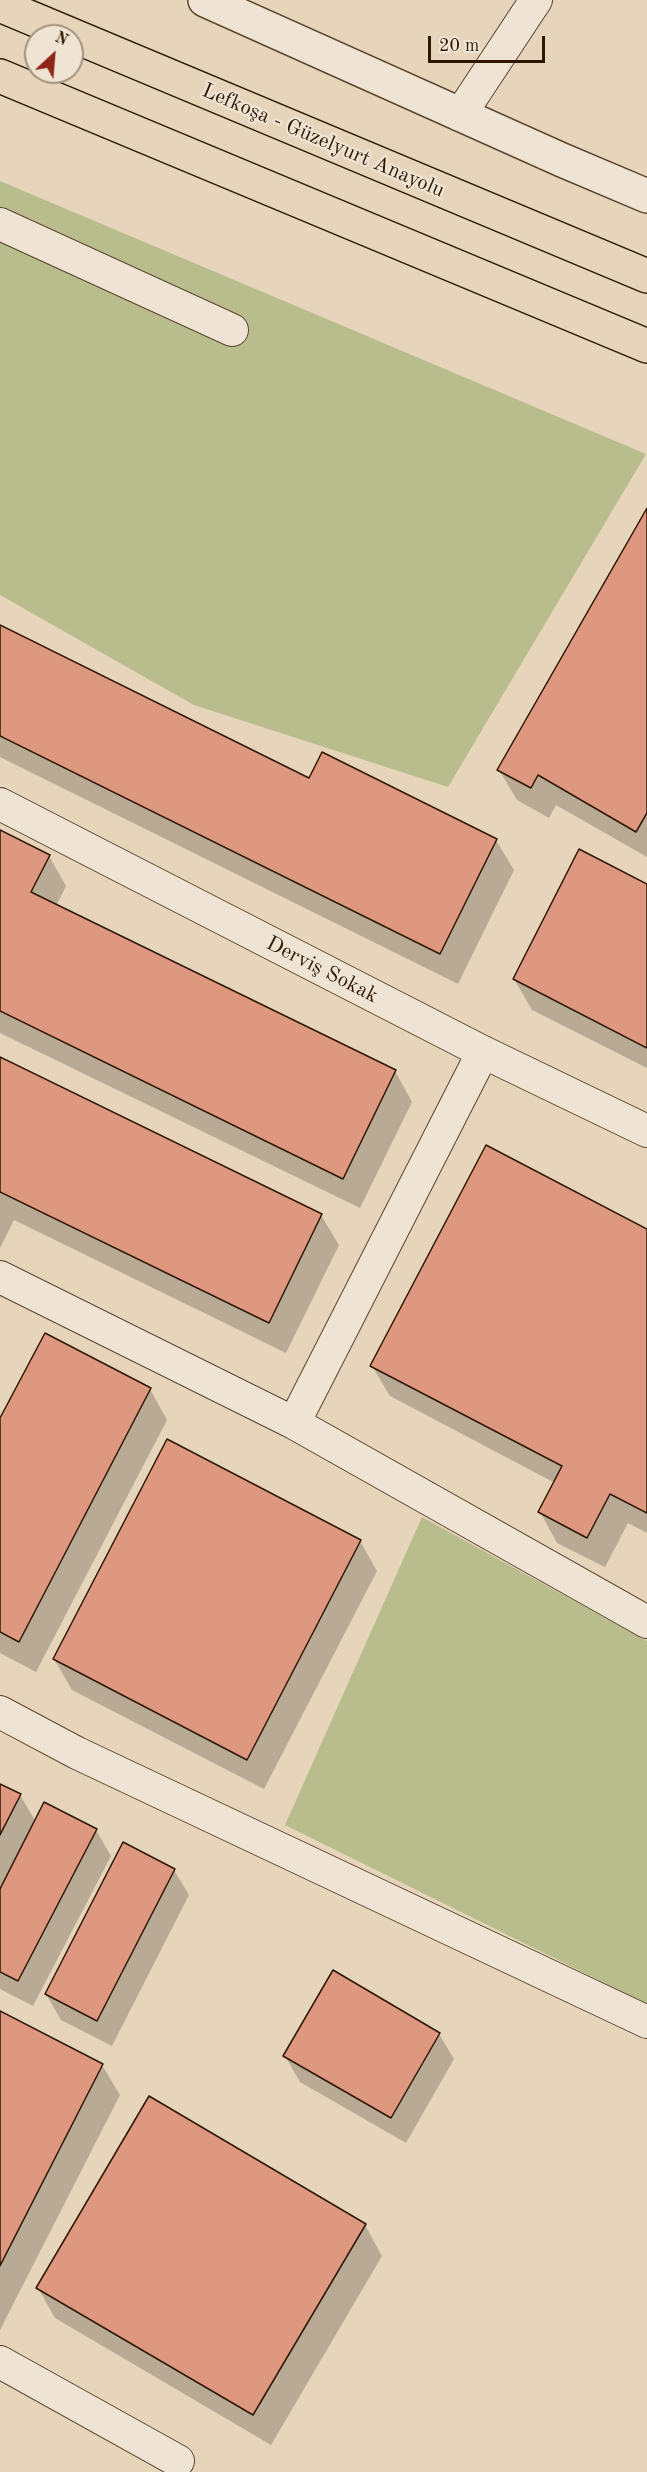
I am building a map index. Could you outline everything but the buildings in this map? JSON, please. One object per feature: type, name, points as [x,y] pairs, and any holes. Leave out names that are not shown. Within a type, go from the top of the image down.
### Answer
[{"type":"highway","name":"Lefkoşa - Güzelyurt Anayolu","points":[[0,5],[647,276]]},
{"type":"highway","points":[[0,76],[647,346]]},
{"type":"street","points":[[205,0],[647,196]]},
{"type":"street","points":[[460,115],[536,0]]},
{"type":"street","points":[[0,224],[231,330]]},
{"type":"street","name":"Derviş Sokak","points":[[0,804],[483,1052],[647,1131]]},
{"type":"street","points":[[294,1423],[483,1052]]},
{"type":"street","points":[[0,1277],[294,1423],[647,1622]]},
{"type":"street","points":[[0,1712],[77,1753],[647,2022]]},
{"type":"street","points":[[0,2362],[178,2461]]},
{"type":"green space","points":[[0,181],[646,454],[448,787],[194,705],[0,595]]},
{"type":"green space","points":[[422,1517],[647,1641],[647,2004],[285,1825]]}]
